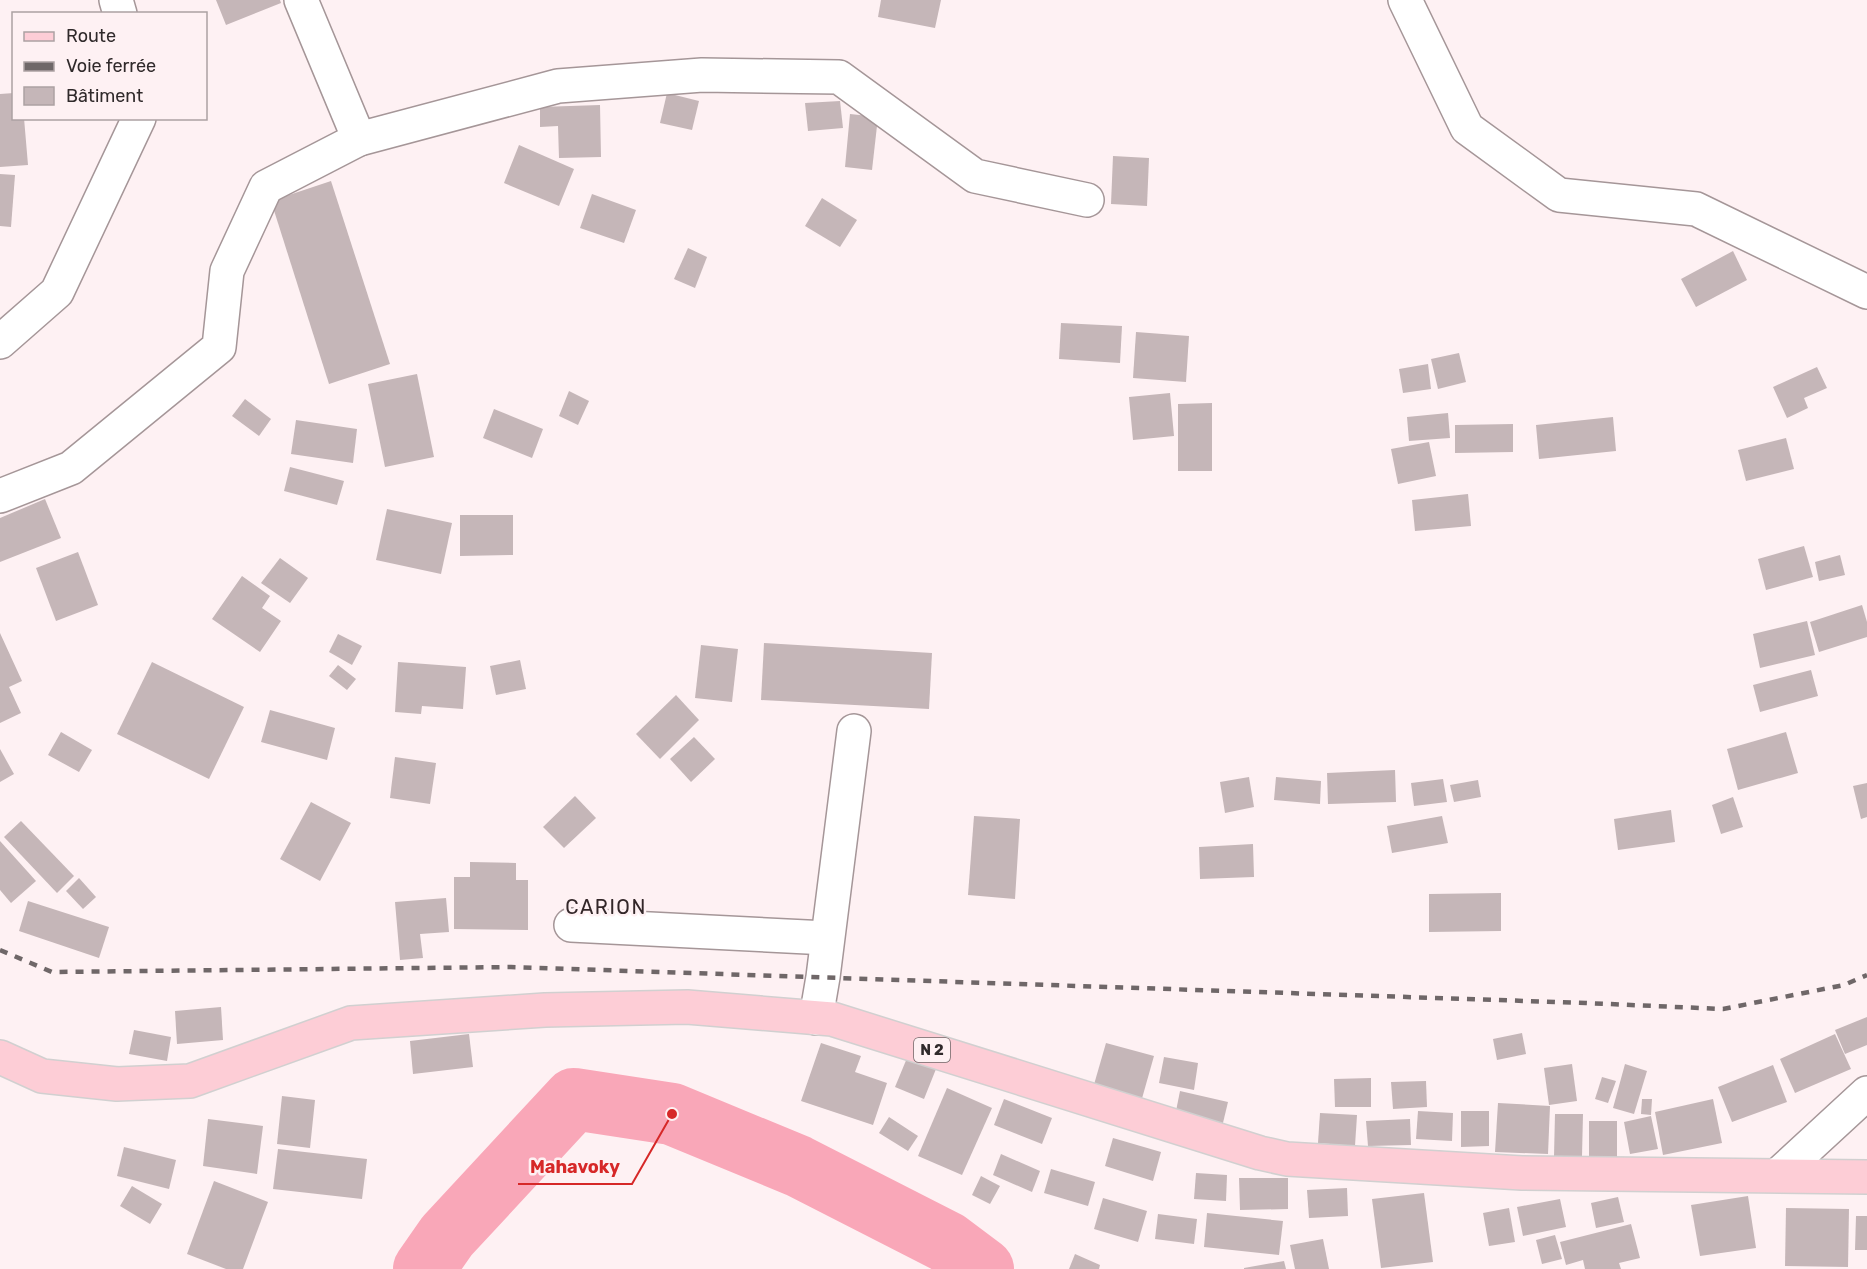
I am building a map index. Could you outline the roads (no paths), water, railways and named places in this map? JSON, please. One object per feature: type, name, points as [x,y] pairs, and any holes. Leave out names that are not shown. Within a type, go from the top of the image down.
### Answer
[{"type":"main road","name":"N 2","points":[[0,1057],[42,1076],[117,1084],[190,1081],[351,1023],[545,1010],[687,1007],[832,1019],[1260,1153],[1287,1159],[1522,1173],[1867,1177]]},
{"type":"street","points":[[301,0],[359,139]]},
{"type":"street","points":[[1405,0],[1467,129],[1559,195],[1696,209],[1867,292]]},
{"type":"street","points":[[0,496],[71,468],[219,347],[227,271],[266,187],[359,139],[558,86],[702,75],[839,77],[975,176],[1087,200]]},
{"type":"street","points":[[0,342],[57,292],[137,120]]},
{"type":"street","points":[[816,1018],[854,731]]},
{"type":"street","points":[[571,925],[827,938]]},
{"type":"street","points":[[1778,1175],[1867,1093]]},
{"type":"waterway","points":[[424,1269],[447,1236],[574,1099],[672,1114],[798,1166],[947,1242],[983,1269]]},
{"type":"railway","points":[[0,950],[52,972],[511,967],[1723,1009],[1844,985],[1867,975]]},
{"type":"place","name":"Mahavoky","points":[[672,1114]]},
{"type":"district","name":"CARION","points":[[606,907]]}]
